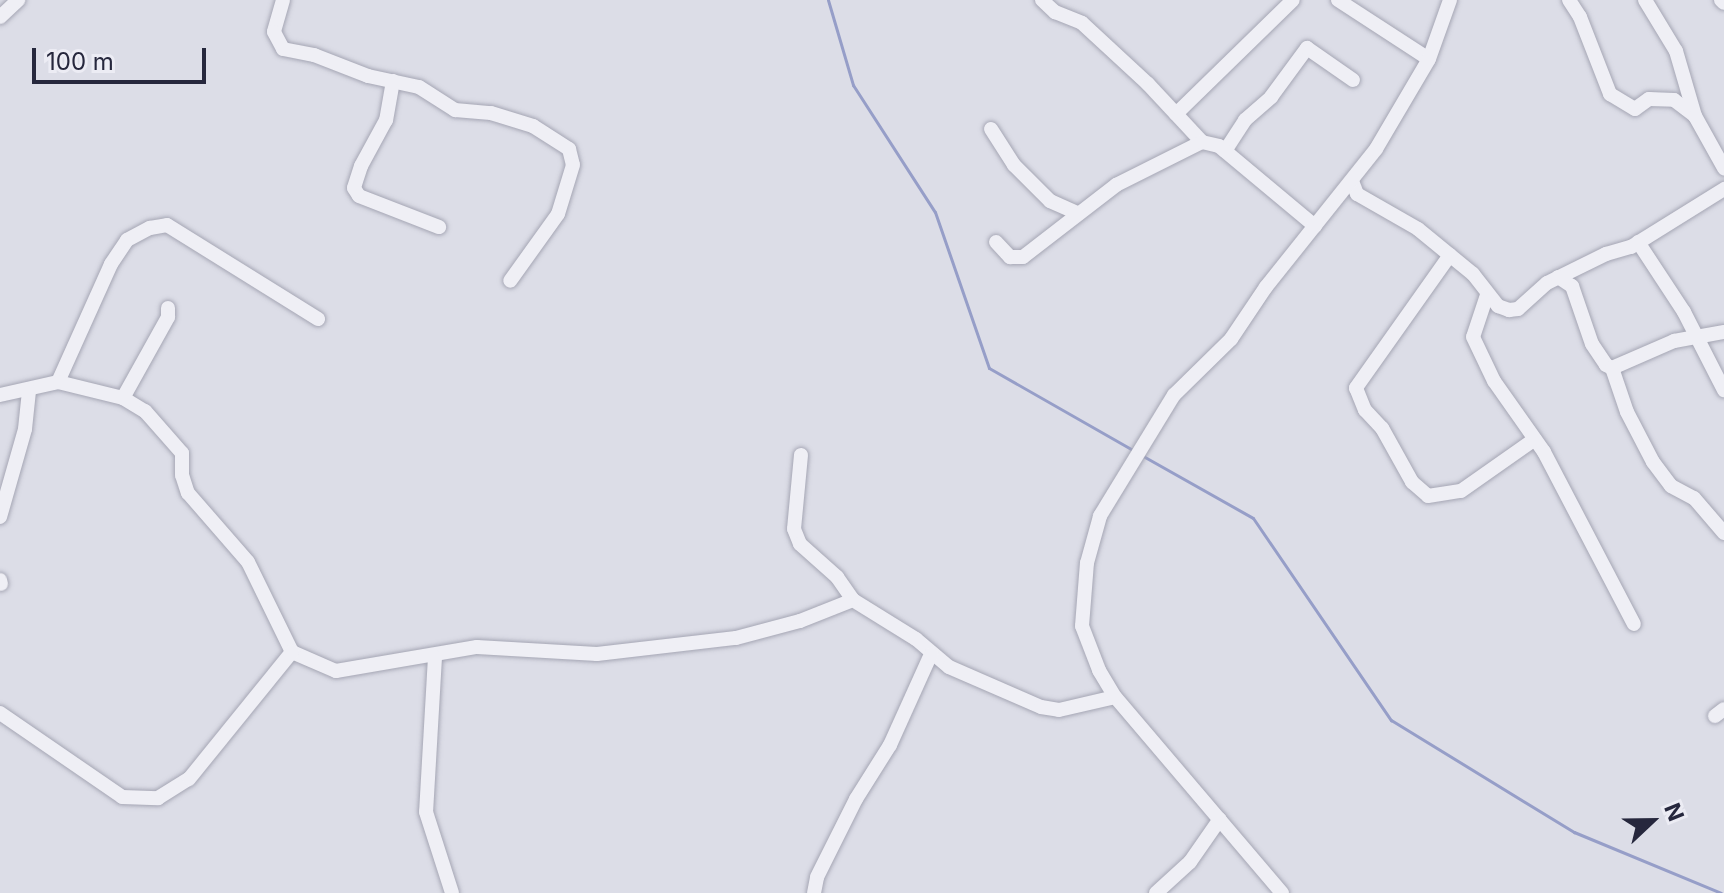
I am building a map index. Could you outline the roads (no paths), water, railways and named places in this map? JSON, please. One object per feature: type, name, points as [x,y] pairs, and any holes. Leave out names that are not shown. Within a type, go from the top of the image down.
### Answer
[{"type":"street","points":[[0,17],[18,0]]},
{"type":"street","points":[[283,0],[274,32],[283,49],[314,55],[419,87],[455,110],[491,113],[533,126],[569,149],[573,165],[558,214],[510,281]]},
{"type":"street","points":[[1042,0],[1055,12],[1082,23],[1202,142],[1225,151],[1315,226]]},
{"type":"street","points":[[1176,114],[1293,0]]},
{"type":"street","points":[[1338,0],[1429,59]]},
{"type":"street","points":[[1569,0],[1580,17],[1610,94],[1635,109],[1649,99],[1674,100],[1695,116]]},
{"type":"street","points":[[1645,0],[1676,51],[1695,116],[1724,168]]},
{"type":"street","points":[[1282,893],[1115,697],[1089,650],[1082,626],[1087,563],[1100,516],[1174,395],[1231,339],[1383,138],[1429,59],[1446,2]]},
{"type":"street","points":[[1225,151],[1245,120],[1271,97],[1307,48],[1353,80]]},
{"type":"street","points":[[393,81],[386,120],[361,166],[354,188],[359,196],[439,227]]},
{"type":"street","points":[[991,129],[1014,165],[1050,201],[1077,213]]},
{"type":"street","points":[[996,242],[1017,260],[1116,185],[1202,142]]},
{"type":"street","points":[[1352,181],[1357,194],[1369,204],[1418,229],[1473,274],[1498,306],[1518,309],[1558,277],[1638,242],[1724,189]]},
{"type":"street","points":[[58,382],[111,264],[127,240],[150,228],[167,225],[318,319]]},
{"type":"street","points":[[1638,242],[1724,390]]},
{"type":"street","points":[[1450,255],[1356,388],[1365,410],[1382,428],[1412,482],[1428,496],[1461,491],[1535,439]]},
{"type":"street","points":[[1558,277],[1572,286],[1592,344],[1606,365],[1612,368],[1627,412],[1653,462],[1671,486],[1694,498],[1724,533]]},
{"type":"street","points":[[1487,295],[1473,337],[1494,381],[1535,439],[1634,624]]},
{"type":"street","points":[[123,398],[168,317],[168,308]]},
{"type":"street","points":[[1612,368],[1635,356],[1695,336],[1724,332]]},
{"type":"street","points":[[0,395],[58,382],[123,398],[145,411],[182,453],[182,475],[188,493],[218,533],[248,562],[292,652],[336,671],[435,657],[477,647],[597,654],[736,638],[800,621],[853,600]]},
{"type":"street","points":[[0,517],[25,429],[29,390]]},
{"type":"street","points":[[801,455],[794,529],[800,544],[837,577],[853,600],[916,639],[949,667],[1041,707],[1059,710],[1115,697]]},
{"type":"street","points":[[0,713],[122,797],[158,798],[189,779],[292,652]]},
{"type":"street","points":[[814,893],[817,877],[856,799],[890,745],[931,654]]},
{"type":"street","points":[[435,657],[426,812],[452,893]]},
{"type":"street","points":[[1156,893],[1190,862],[1220,819]]},
{"type":"waterway","points":[[828,0],[853,85],[935,212],[989,368],[1133,450]]},
{"type":"waterway","points":[[1143,456],[1253,518],[1391,720],[1574,832],[1721,893]]}]
